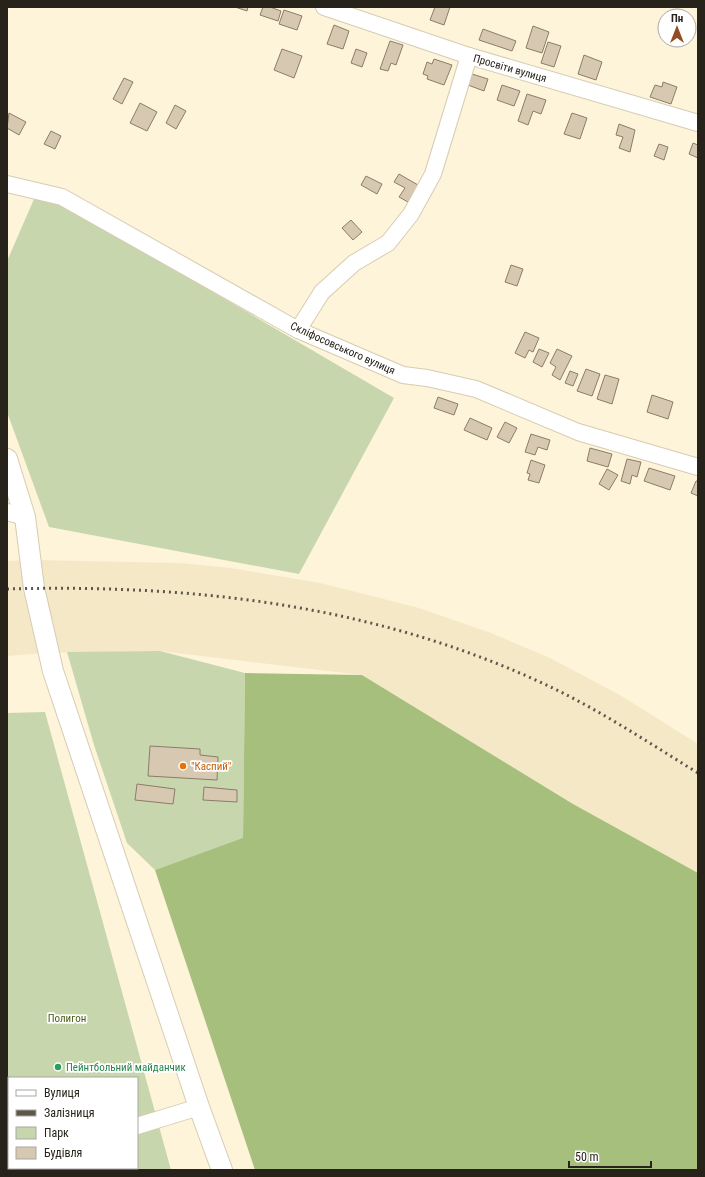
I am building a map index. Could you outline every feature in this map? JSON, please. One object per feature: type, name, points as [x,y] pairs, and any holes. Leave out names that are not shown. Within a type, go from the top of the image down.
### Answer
[{"type":"main road","points":[[7,459],[16,515],[53,671],[199,1107],[222,1170]]},
{"type":"street","name":"Просвіти вулиця","points":[[324,7],[469,56],[698,123]]},
{"type":"street","points":[[298,330],[322,292],[354,263],[388,243],[410,214],[433,174],[469,56]]},
{"type":"street","name":"Скліфосовського вулиця","points":[[7,184],[62,197],[298,330],[403,374],[476,389],[578,432],[698,467]]},
{"type":"street","points":[[138,1126],[199,1107]]},
{"type":"shaded area","points":[[33,560],[181,563],[231,568],[320,583],[419,608],[491,633],[548,657],[620,695],[698,744],[698,873],[573,804],[362,675],[160,651],[43,653],[7,656],[7,561]]},
{"type":"green space","points":[[38,190],[394,398],[299,574],[49,527],[7,412],[7,261]]},
{"type":"green space","points":[[160,651],[245,673],[243,839],[155,870],[127,843],[94,745],[67,652]]},
{"type":"green space","points":[[245,673],[362,675],[573,804],[698,873],[698,1170],[255,1170],[155,870],[243,838]]},
{"type":"green space","name":"Полигон","points":[[45,712],[171,1170],[7,1170],[7,713]]},
{"type":"building","points":[[235,7],[248,7],[247,11]]},
{"type":"building","points":[[263,7],[270,7],[281,11],[278,21],[260,15]]},
{"type":"building","points":[[435,7],[450,7],[444,25],[430,20]]},
{"type":"building","points":[[284,10],[302,16],[297,30],[279,24]]},
{"type":"building","points":[[334,25],[349,31],[343,49],[327,44]]},
{"type":"building","points":[[533,26],[549,32],[542,53],[526,48]]},
{"type":"building","points":[[483,29],[516,41],[512,51],[479,40]]},
{"type":"building","points":[[390,41],[403,45],[396,65],[391,63],[388,71],[380,69]]},
{"type":"building","points":[[548,42],[561,46],[554,67],[541,63]]},
{"type":"building","points":[[282,49],[302,56],[294,78],[274,70]]},
{"type":"building","points":[[356,49],[367,53],[362,67],[351,63]]},
{"type":"building","points":[[584,55],[602,62],[596,80],[578,74]]},
{"type":"building","points":[[434,59],[452,65],[444,85],[427,79],[428,76],[423,74],[427,62],[432,64]]},
{"type":"building","points":[[472,74],[488,79],[484,91],[468,85]]},
{"type":"building","points":[[124,78],[133,82],[122,104],[113,99]]},
{"type":"building","points":[[663,82],[677,87],[671,104],[650,97],[655,85],[662,87]]},
{"type":"building","points":[[502,85],[520,91],[514,106],[497,100]]},
{"type":"building","points":[[527,94],[546,100],[541,114],[533,111],[528,125],[518,121]]},
{"type":"building","points":[[140,103],[157,112],[147,131],[130,123]]},
{"type":"building","points":[[175,105],[186,111],[176,129],[166,123]]},
{"type":"building","points":[[9,113],[26,122],[19,135],[7,128]]},
{"type":"building","points":[[572,113],[587,118],[580,139],[564,134]]},
{"type":"building","points":[[619,124],[635,130],[630,152],[619,148],[623,137],[616,135]]},
{"type":"building","points":[[51,131],[61,136],[55,149],[44,144]]},
{"type":"building","points":[[693,143],[698,145],[698,158],[689,154]]},
{"type":"building","points":[[659,144],[668,147],[664,160],[654,156]]},
{"type":"building","points":[[399,174],[418,185],[408,202],[399,197],[405,188],[394,182]]},
{"type":"building","points":[[366,176],[382,184],[377,194],[361,185]]},
{"type":"building","points":[[351,220],[362,232],[353,240],[342,228]]},
{"type":"building","points":[[511,265],[523,269],[517,286],[505,282]]},
{"type":"building","points":[[525,332],[539,338],[533,352],[529,350],[525,358],[515,353]]},
{"type":"building","points":[[539,349],[549,353],[542,367],[533,362]]},
{"type":"building","points":[[557,349],[572,356],[560,380],[552,375],[556,367],[550,363]]},
{"type":"building","points":[[586,369],[600,374],[592,396],[577,391]]},
{"type":"building","points":[[570,371],[578,374],[573,386],[565,383]]},
{"type":"building","points":[[605,375],[619,379],[612,404],[597,399]]},
{"type":"building","points":[[652,395],[673,402],[668,419],[647,412]]},
{"type":"building","points":[[438,397],[458,404],[454,415],[434,408]]},
{"type":"building","points":[[470,418],[492,428],[487,440],[464,430]]},
{"type":"building","points":[[505,422],[517,428],[509,443],[497,437]]},
{"type":"building","points":[[531,434],[550,440],[547,450],[538,447],[535,455],[525,452]]},
{"type":"building","points":[[590,448],[612,454],[608,467],[587,461]]},
{"type":"building","points":[[627,459],[641,462],[637,477],[632,475],[630,484],[621,481]]},
{"type":"building","points":[[531,460],[545,465],[539,483],[528,480],[530,474],[527,473]]},
{"type":"building","points":[[649,468],[675,476],[670,490],[644,481]]},
{"type":"building","points":[[607,469],[618,475],[609,490],[599,484]]},
{"type":"building","points":[[696,481],[698,481],[698,496],[691,493]]},
{"type":"building","name":"\"Каспий\"","points":[[150,746],[200,749],[200,755],[218,757],[217,780],[148,776]]},
{"type":"building","points":[[137,784],[175,789],[173,804],[135,800]]},
{"type":"building","points":[[204,787],[237,790],[237,802],[203,800]]},
{"type":"railway","points":[[7,589],[76,588],[144,590],[212,596],[279,604],[345,617],[411,634],[476,655],[540,682],[581,702],[698,773]]},
{"type":"place","name":"\"Каспий\"","points":[[183,766]]},
{"type":"place","name":"Пейнтбольний майданчик","points":[[58,1067]]}]
